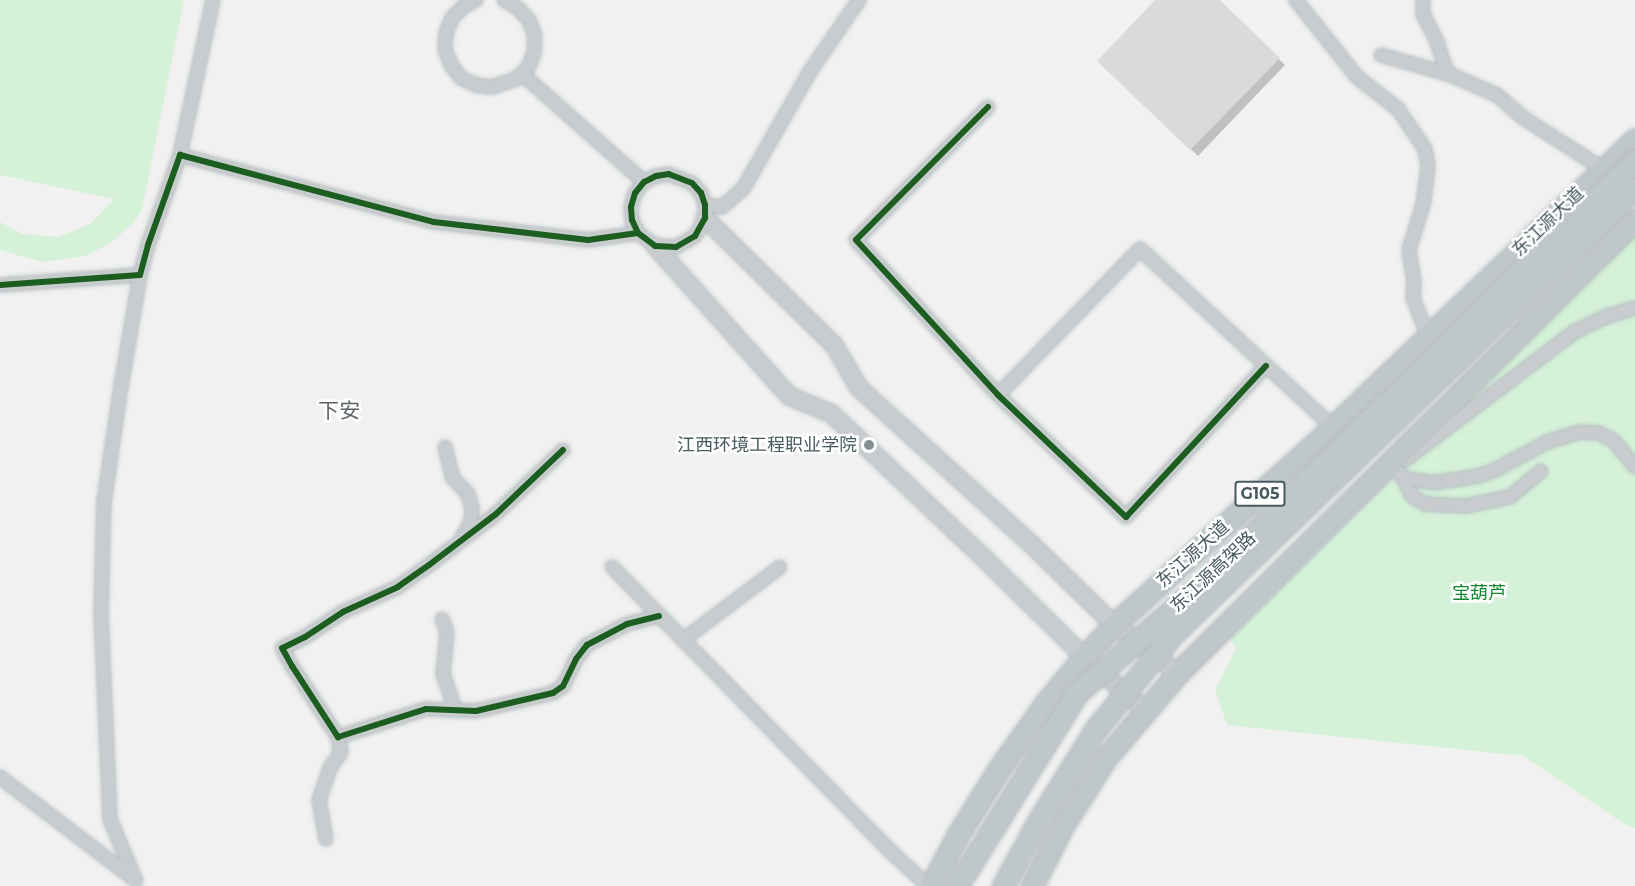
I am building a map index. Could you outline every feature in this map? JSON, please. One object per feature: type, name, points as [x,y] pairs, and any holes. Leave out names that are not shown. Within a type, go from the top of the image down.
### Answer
[{"type":"highway","name":"东江源大道","points":[[930,886],[959,833],[999,769],[1045,704],[1114,625],[1333,427],[1635,139]]},
{"type":"highway","name":"东江源高架路","points":[[1003,886],[1038,822],[1096,729],[1173,633],[1499,308],[1635,161]]},
{"type":"highway","name":"东江源高架路","points":[[957,886],[1077,693],[1195,590],[1499,308],[1635,189]]},
{"type":"highway","points":[[1032,886],[1062,827],[1093,779],[1145,710],[1178,673],[1635,220]]},
{"type":"highway","points":[[1151,592],[1244,524],[1441,338],[1499,308]]},
{"type":"highway","points":[[1237,614],[1269,564],[1447,392],[1499,308]]},
{"type":"street","points":[[139,884],[110,819],[101,613],[104,502],[120,386],[141,275],[148,245],[180,156],[213,0]]},
{"type":"street","points":[[476,0],[458,11],[448,25],[445,49],[451,65],[468,82],[484,87],[509,84],[522,74],[532,60],[535,36],[524,14],[504,0]]},
{"type":"street","points":[[705,211],[722,207],[742,189],[811,70],[859,0]]},
{"type":"street","points":[[1296,0],[1357,77],[1398,109],[1425,149],[1428,166],[1424,201],[1409,250],[1414,280],[1413,298],[1428,336]]},
{"type":"street","points":[[1421,2],[1423,14],[1436,39],[1445,67],[1451,75]]},
{"type":"street","points":[[1381,55],[1451,75],[1497,95],[1522,117],[1603,169]]},
{"type":"street","points":[[522,74],[644,182]]},
{"type":"street","points":[[988,106],[856,240],[998,395],[1126,518],[1266,366]]},
{"type":"street","points":[[180,156],[434,222],[588,240],[638,233]]},
{"type":"street","points":[[1145,710],[1084,657],[984,558],[832,414],[789,396],[655,246],[638,233],[632,220],[631,207],[635,193],[644,182],[662,175],[681,176],[692,183],[701,193],[705,211],[834,345],[859,388],[1028,541],[1114,625],[1178,673]]},
{"type":"street","points":[[655,246],[676,247],[695,236],[705,211]]},
{"type":"street","points":[[998,395],[1140,249],[1333,427]]},
{"type":"street","points":[[0,285],[141,275]]},
{"type":"street","points":[[1260,598],[1396,467],[1574,332],[1605,317],[1635,308]]},
{"type":"street","points":[[1403,478],[1433,483],[1478,476],[1493,471],[1547,442],[1580,432],[1599,433],[1614,441],[1635,467]]},
{"type":"street","points":[[445,447],[453,478],[468,494],[472,508],[471,522],[459,543]]},
{"type":"street","points":[[326,839],[320,800],[326,777],[341,752],[338,737],[306,690],[282,648],[305,637],[343,612],[398,587],[496,514],[563,450]]},
{"type":"street","points":[[1396,467],[1412,496],[1425,504],[1466,506],[1510,496],[1541,471]]},
{"type":"street","points":[[612,567],[887,848],[930,886]]},
{"type":"street","points":[[683,640],[780,567]]},
{"type":"street","points":[[338,737],[426,709],[456,711],[492,708],[553,693],[563,686],[576,659],[587,645],[627,624],[659,616]]},
{"type":"street","points":[[441,619],[447,632],[443,674],[456,711]]},
{"type":"street","points":[[0,777],[139,884]]},
{"type":"green space","points":[[0,0],[184,0],[142,210],[134,222],[112,242],[86,256],[42,262],[0,250],[0,222],[23,234],[58,237],[90,224],[114,199],[0,175]]},
{"type":"green space","name":"宝葫芦","points":[[1635,226],[1635,828],[1626,825],[1523,756],[1227,725],[1215,690],[1236,649],[1220,620]]},
{"type":"building","points":[[1155,0],[1220,0],[1280,58],[1190,150],[1097,61]]},
{"type":"cycle path","points":[[988,107],[856,240],[998,395],[1126,517],[1266,366]]},
{"type":"cycle path","points":[[0,285],[140,275],[148,245],[180,155],[434,222],[588,240],[638,233],[655,246],[676,247],[695,236],[705,218],[705,205],[701,193],[692,183],[669,174],[656,176],[644,182],[635,193],[631,207],[632,220],[638,233]]},
{"type":"cycle path","points":[[563,450],[496,514],[398,587],[343,612],[305,637],[282,648],[292,666],[338,737],[426,709],[476,711],[553,693],[563,686],[576,659],[587,645],[627,624],[659,616]]},
{"type":"place","name":"江西环境工程职业学院","points":[[869,445]]},
{"type":"district","name":"下安","points":[[339,411]]}]
